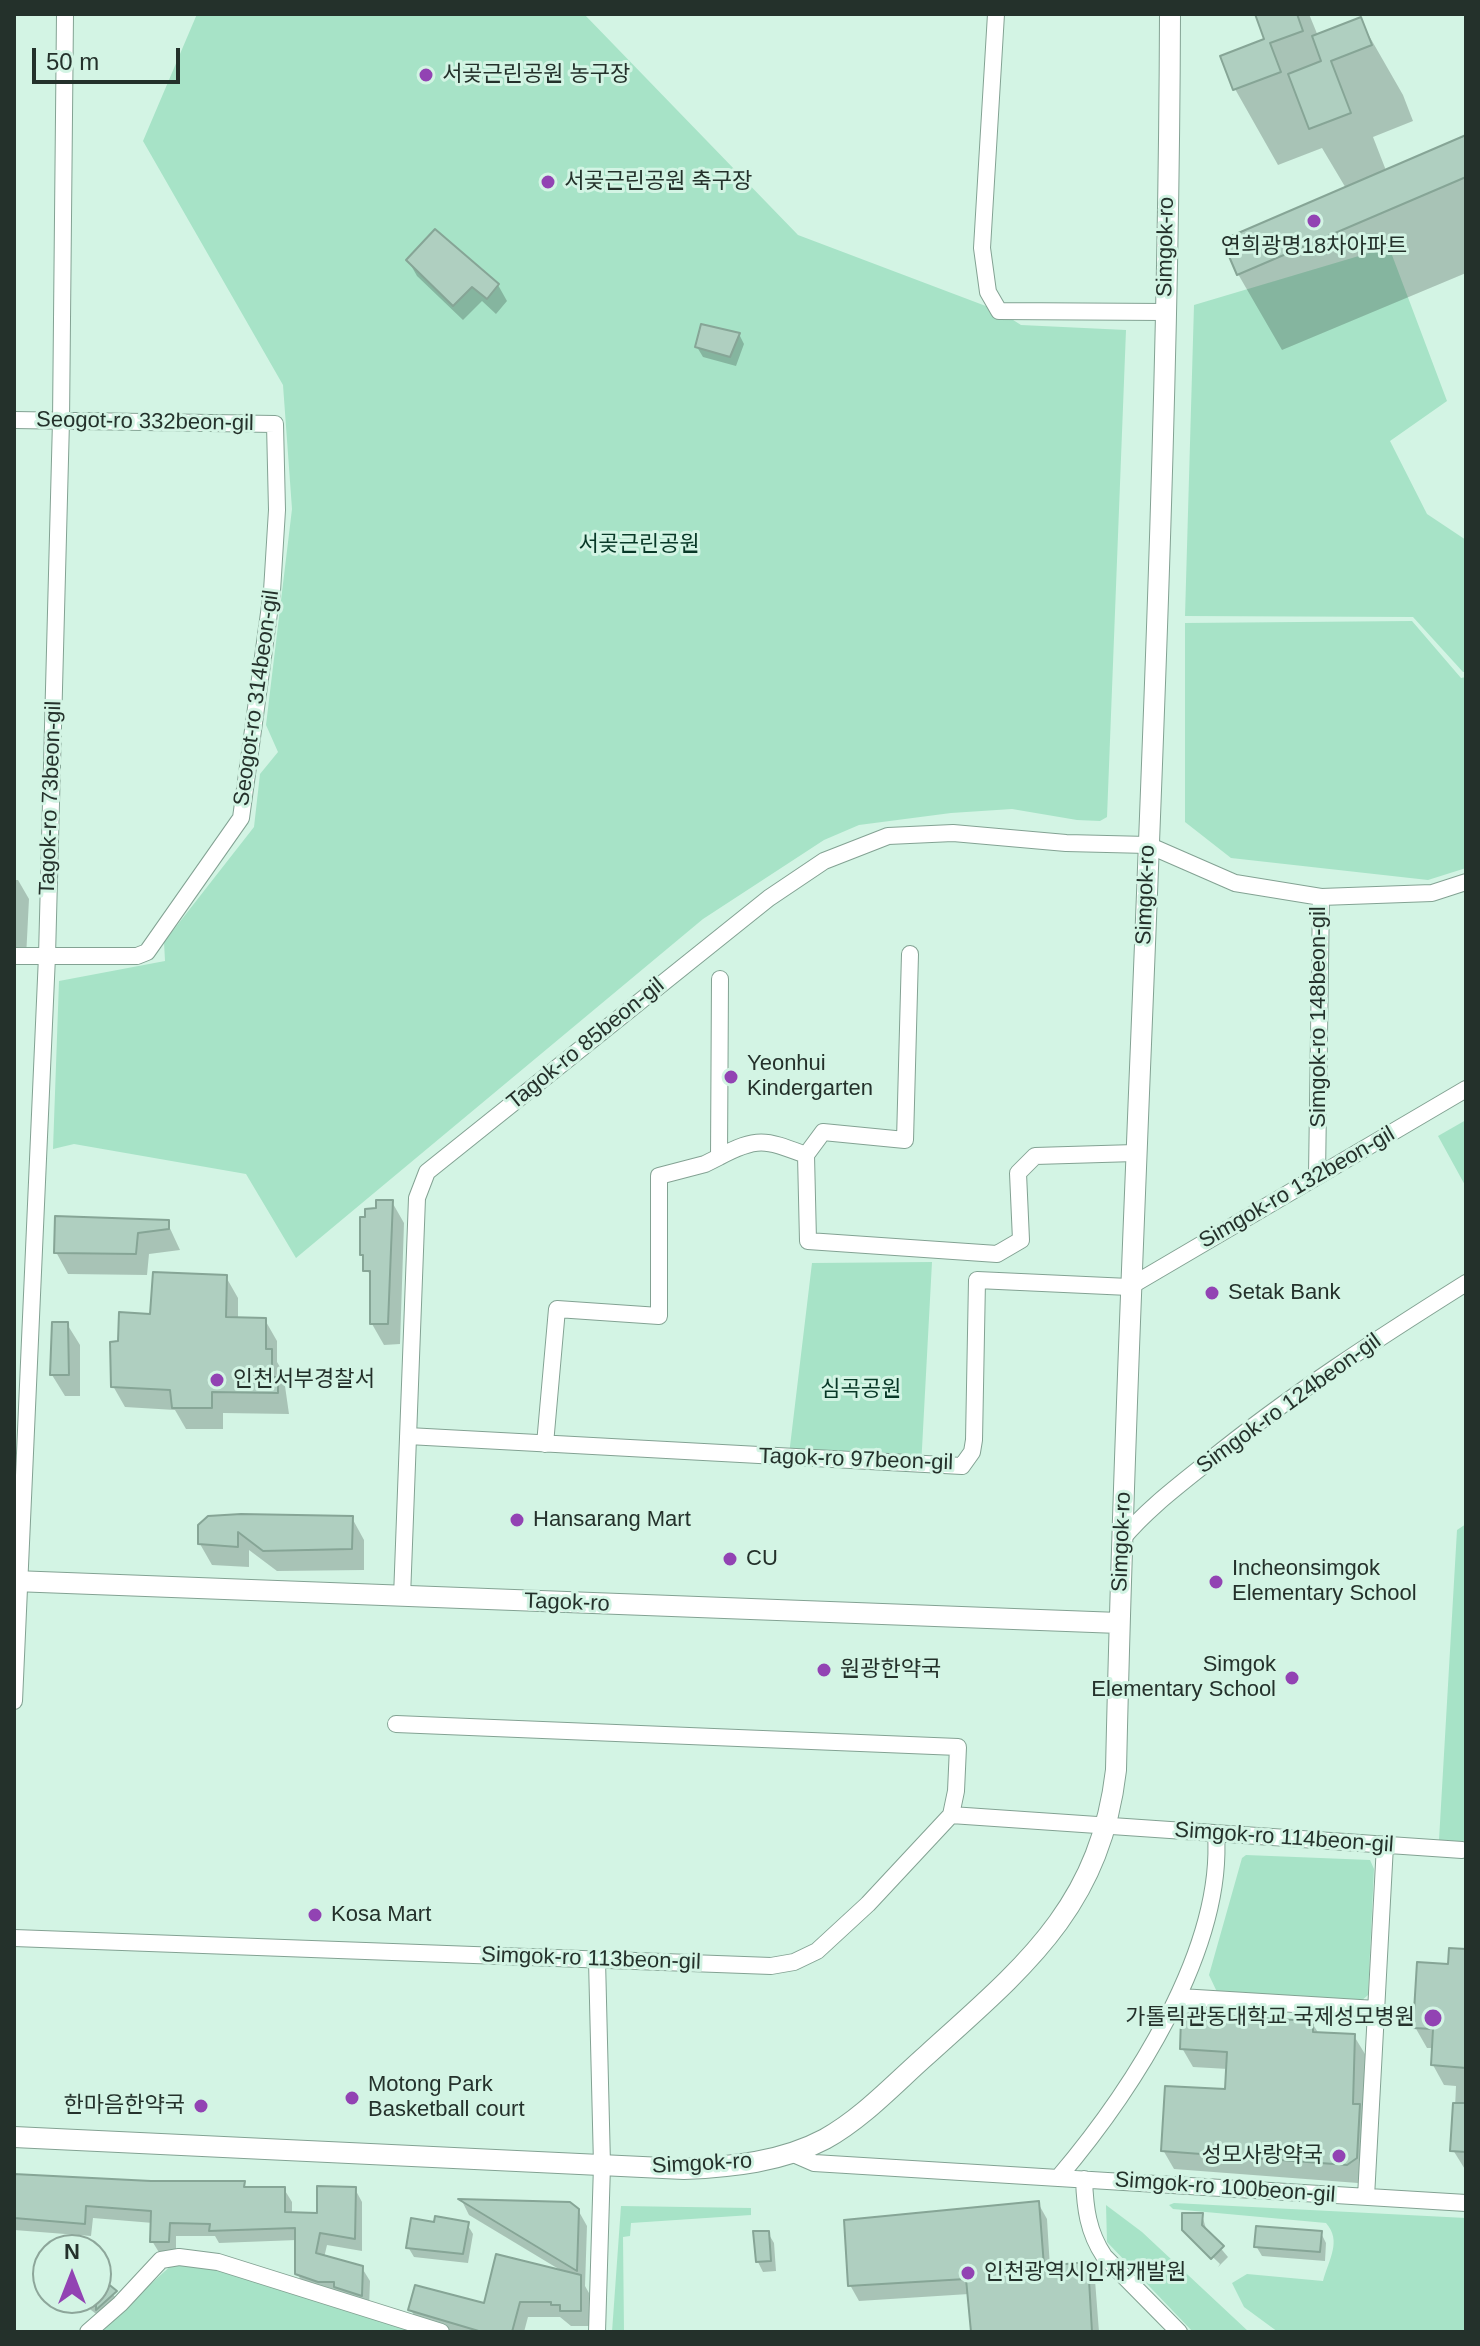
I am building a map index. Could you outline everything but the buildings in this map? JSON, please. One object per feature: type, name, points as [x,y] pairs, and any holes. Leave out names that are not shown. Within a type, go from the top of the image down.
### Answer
[{"type":"street","name":"Tagok-ro 73beon-gil","points":[[14,1701],[47,956],[61,421],[65,14]]},
{"type":"street","points":[[996,14],[982,248],[988,292],[999,311],[1165,312]]},
{"type":"street","name":"Simgok-ro","points":[[14,2137],[602,2165],[721,2167],[791,2153],[825,2139],[857,2117],[1025,1966],[1073,1902],[1107,1828],[1116,1770],[1129,1287],[1148,845],[1165,312],[1170,14]]},
{"type":"street","name":"Seogot-ro 332beon-gil","points":[[14,420],[275,424]]},
{"type":"street","name":"Seogot-ro 314beon-gil","points":[[14,956],[137,956],[147,952],[241,818],[272,591],[277,510],[275,424]]},
{"type":"street","name":"Tagok-ro 85beon-gil","points":[[402,1597],[417,1198],[427,1172],[756,908],[824,861],[888,836],[953,833],[1066,843],[1148,845]]},
{"type":"street","name":"Simgok-ro 148beon-gil","points":[[1148,845],[1235,883],[1321,897],[1317,1175]]},
{"type":"street","points":[[1321,897],[1432,893],[1466,882]]},
{"type":"street","points":[[910,954],[905,1140],[823,1132],[806,1155],[808,1241],[997,1254],[1021,1240],[1018,1173],[1035,1156],[1135,1153]]},
{"type":"street","points":[[719,1157],[720,979]]},
{"type":"street","name":"Simgok-ro 132beon-gil","points":[[1129,1287],[1466,1089]]},
{"type":"street","points":[[545,1444],[557,1309],[659,1316],[659,1176],[705,1164],[743,1144],[765,1140],[806,1155]]},
{"type":"street","name":"Tagok-ro 97beon-gil","points":[[408,1436],[962,1466],[972,1452],[974,1440],[977,1280],[1129,1287]]},
{"type":"street","name":"Simgok-ro 124beon-gil","points":[[1122,1539],[1141,1516],[1253,1425],[1367,1346],[1466,1283]]},
{"type":"street","name":"Tagok-ro","points":[[17,1581],[1119,1623]]},
{"type":"street","points":[[396,1724],[958,1747],[956,1791],[951,1815],[1107,1828]]},
{"type":"street","name":"Simgok-ro 113beon-gil","points":[[14,1938],[771,1966],[794,1962],[817,1951],[868,1904],[951,1815]]},
{"type":"street","name":"Simgok-ro 114beon-gil","points":[[1107,1828],[1462,1850]]},
{"type":"street","points":[[1058,2178],[1102,2122],[1180,1997],[1211,1894],[1216,1834]]},
{"type":"street","name":"Simgok-ro 100beon-gil","points":[[1366,2197],[1385,1845]]},
{"type":"street","points":[[597,1960],[602,2165],[597,2332]]},
{"type":"street","points":[[1180,1997],[1376,2009]]},
{"type":"street","name":"Simgok-ro 100beon-gil","points":[[791,2153],[814,2163],[1466,2203]]},
{"type":"street","name":"Simgok-ro 100beon-gil","points":[[1084,2179],[1088,2224],[1094,2242],[1179,2332]]},
{"type":"street","points":[[88,2332],[120,2304],[161,2260],[179,2257],[218,2262],[441,2332]]},
{"type":"green space","name":"서곶근린공원","points":[[197,14],[584,14],[798,235],[999,311],[1021,325],[1126,330],[1107,817],[1100,821],[1077,820],[1012,809],[951,813],[859,825],[824,840],[703,919],[296,1258],[246,1174],[74,1144],[53,1149],[59,981],[165,961],[164,942],[254,827],[260,774],[278,752],[266,725],[292,509],[283,385],[143,141]]},
{"type":"green space","points":[[1389,247],[1447,401],[1390,441],[1427,514],[1466,540],[1466,672],[1413,617],[1185,616],[1194,305]]},
{"type":"green space","points":[[1412,621],[1461,678],[1466,677],[1466,868],[1428,880],[1231,858],[1185,822],[1185,623]]},
{"type":"green space","points":[[1466,1120],[1466,1187],[1438,1136]]},
{"type":"green space","name":"심곡공원","points":[[932,1262],[921,1467],[788,1463],[812,1263]]},
{"type":"green space","points":[[1466,1524],[1466,1842],[1439,1840],[1457,1530]]},
{"type":"green space","points":[[1246,1855],[1370,1860],[1374,1869],[1368,1995],[1360,2002],[1217,1992],[1209,1975],[1242,1858]]},
{"type":"green space","points":[[1106,2205],[1142,2232],[1249,2332],[1193,2332],[1107,2242]]},
{"type":"green space","points":[[1169,2205],[1466,2218],[1466,2332],[1278,2332],[1244,2307],[1232,2283],[1247,2274],[1323,2281],[1334,2243],[1326,2223],[1173,2209]]},
{"type":"green space","points":[[621,2206],[751,2208],[751,2215],[631,2223],[630,2236],[623,2237],[624,2332],[612,2332]]},
{"type":"green space","points":[[174,2263],[200,2264],[415,2332],[97,2332]]},
{"type":"place","name":"서곶근린공원 농구장","points":[[426,75]]},
{"type":"place","name":"서곶근린공원 축구장","points":[[548,182]]},
{"type":"place","name":"연희광명18차아파트","points":[[1314,221]]},
{"type":"place","name":"Yeonhui Kindergarten","points":[[731,1077]]},
{"type":"place","name":"Setak Bank","points":[[1212,1293]]},
{"type":"place","name":"인천서부경찰서","points":[[217,1380]]},
{"type":"place","name":"Hansarang Mart","points":[[517,1520]]},
{"type":"place","name":"CU","points":[[730,1559]]},
{"type":"place","name":"Incheonsimgok Elementary School","points":[[1216,1582]]},
{"type":"place","name":"원광한약국","points":[[824,1670]]},
{"type":"place","name":"Simgok Elementary School","points":[[1292,1678]]},
{"type":"place","name":"Kosa Mart","points":[[315,1915]]},
{"type":"place","name":"가톨릭관동대학교 국제성모병원","points":[[1433,2018]]},
{"type":"place","name":"Motong Park Basketball court","points":[[352,2098]]},
{"type":"place","name":"한마음한약국","points":[[201,2106]]},
{"type":"place","name":"성모사랑약국","points":[[1339,2156]]},
{"type":"place","name":"인천광역시인재개발원","points":[[968,2273]]}]
